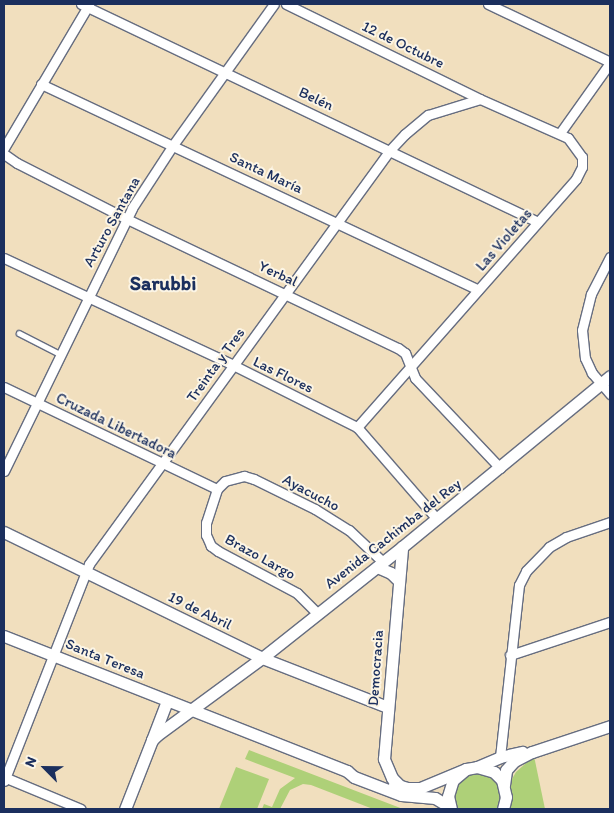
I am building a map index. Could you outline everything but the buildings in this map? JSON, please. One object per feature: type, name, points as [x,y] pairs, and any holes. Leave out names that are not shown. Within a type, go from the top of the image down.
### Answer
[{"type":"street","name":"Arturo Santana","points":[[4,471],[127,219],[173,145],[274,4]]},
{"type":"street","name":"12 de Octubre","points":[[286,4],[480,99]]},
{"type":"street","points":[[480,99],[560,133],[610,62],[488,4]]},
{"type":"street","name":"Belén","points":[[85,5],[538,222]]},
{"type":"street","points":[[4,148],[85,5]]},
{"type":"street","name":"Santa María","points":[[41,84],[478,290]]},
{"type":"street","name":"Treinta y Tres","points":[[4,778],[89,564],[390,150],[405,134],[428,115],[480,99]]},
{"type":"street","name":"Las Violetas","points":[[357,428],[576,179],[582,167],[580,151],[568,138],[560,133]]},
{"type":"street","name":"Yerbal","points":[[4,154],[17,164],[127,219],[398,348],[405,353],[415,378],[500,468]]},
{"type":"street","points":[[610,257],[591,294],[582,330],[586,358],[592,373],[606,380],[610,394]]},
{"type":"street","name":"Las Flores","points":[[4,258],[233,366],[357,428],[437,519]]},
{"type":"street","name":"Avenida Cachimba del Rey","points":[[151,744],[380,565],[606,380]]},
{"type":"street","name":"Cruzada Libertadora","points":[[4,387],[217,489]]},
{"type":"street","name":"Ayacucho","points":[[217,489],[225,481],[234,478],[254,479],[331,518],[349,530],[380,565]]},
{"type":"street","name":"Brazo Largo","points":[[217,489],[206,523],[206,535],[211,546],[297,593],[317,613]]},
{"type":"street","points":[[500,757],[515,602],[519,585],[526,571],[537,558],[558,542],[610,522]]},
{"type":"street","name":"19 de Abril","points":[[4,532],[262,658],[388,707]]},
{"type":"street","name":"Democracia","points":[[400,786],[389,774],[384,759],[402,547]]},
{"type":"street","points":[[380,565],[398,580]]},
{"type":"street","points":[[510,655],[610,622]]},
{"type":"street","name":"Santa Teresa","points":[[4,636],[347,771]]},
{"type":"street","points":[[217,692],[212,700],[212,710],[221,721]]},
{"type":"street","points":[[125,809],[167,700]]},
{"type":"street","points":[[347,771],[356,771],[400,786],[420,788],[500,757],[532,752],[610,726]]},
{"type":"street","points":[[504,809],[506,797],[504,785],[509,766],[532,752]]},
{"type":"street","points":[[450,808],[448,796],[450,785],[456,775],[472,768],[494,772],[504,785]]},
{"type":"street","points":[[347,771],[354,777],[401,796],[435,798],[450,808]]},
{"type":"street","points":[[4,778],[81,809]]},
{"type":"lane","points":[[19,334],[60,354]]},
{"type":"green space","points":[[249,750],[403,809],[373,809],[311,785],[303,784],[290,790],[280,809],[262,809],[264,804],[272,807],[280,789],[295,778],[245,759]]},
{"type":"green space","points":[[534,756],[545,809],[508,809],[512,779],[516,772]]},
{"type":"green space","points":[[236,767],[269,779],[257,809],[219,809]]},
{"type":"green space","points":[[466,769],[498,776],[503,809],[451,809],[448,796]]},
{"type":"district","name":"Sarubbi","points":[[163,283]]}]
